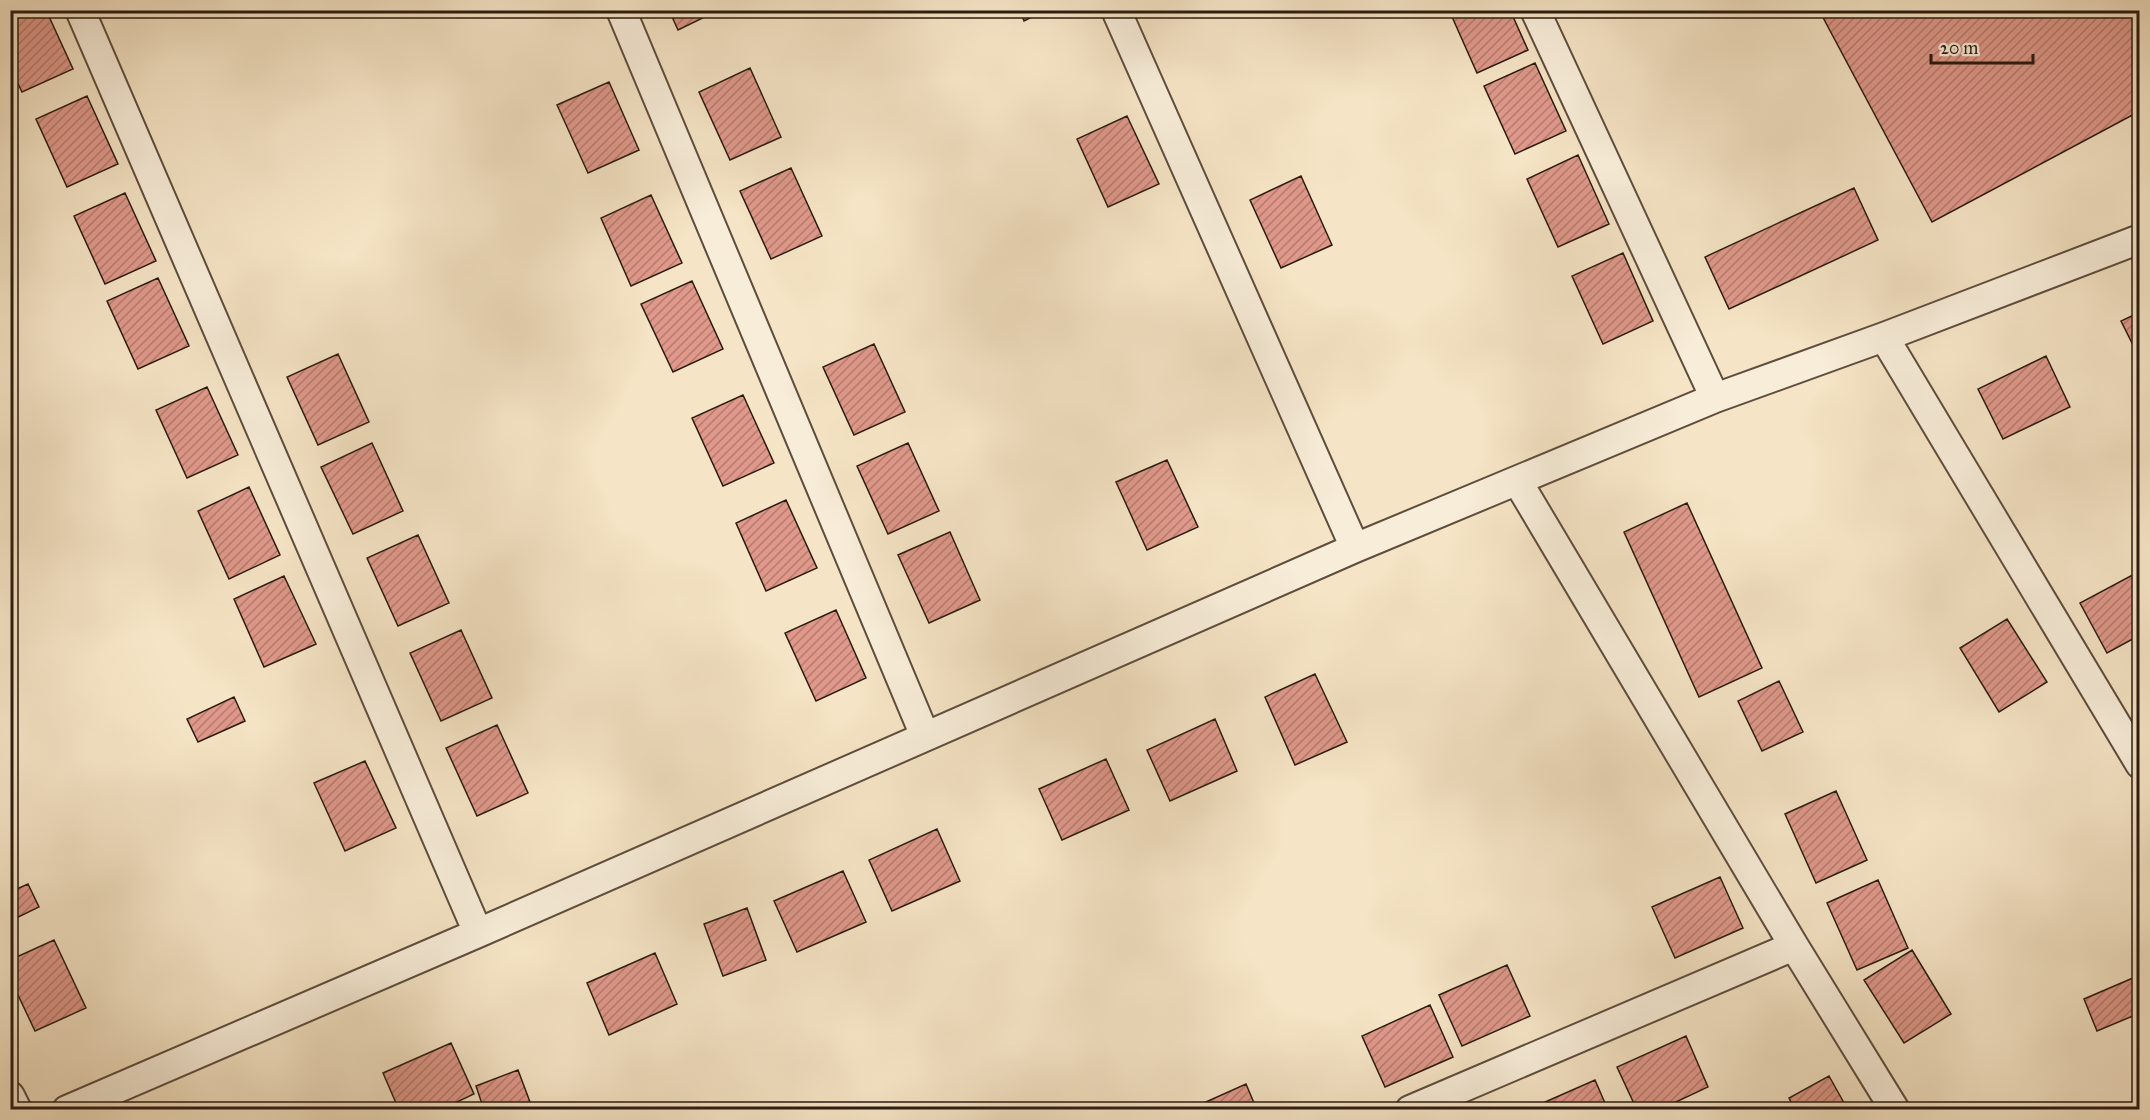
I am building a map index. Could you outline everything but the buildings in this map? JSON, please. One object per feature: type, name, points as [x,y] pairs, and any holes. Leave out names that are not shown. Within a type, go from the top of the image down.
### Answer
[{"type":"street","points":[[80,10],[478,933]]},
{"type":"street","points":[[621,10],[925,736]]},
{"type":"street","points":[[1116,10],[1355,548]]},
{"type":"street","points":[[1535,10],[1715,398]]},
{"type":"street","points":[[67,1110],[478,933],[1355,548],[1715,398],[1884,337],[2139,238]]},
{"type":"street","points":[[1884,337],[2139,764]]},
{"type":"street","points":[[1518,482],[1794,946],[1895,1110]]},
{"type":"street","points":[[1410,1110],[1794,946]]},
{"type":"street","points":[[10,1096],[17,1110]]}]
